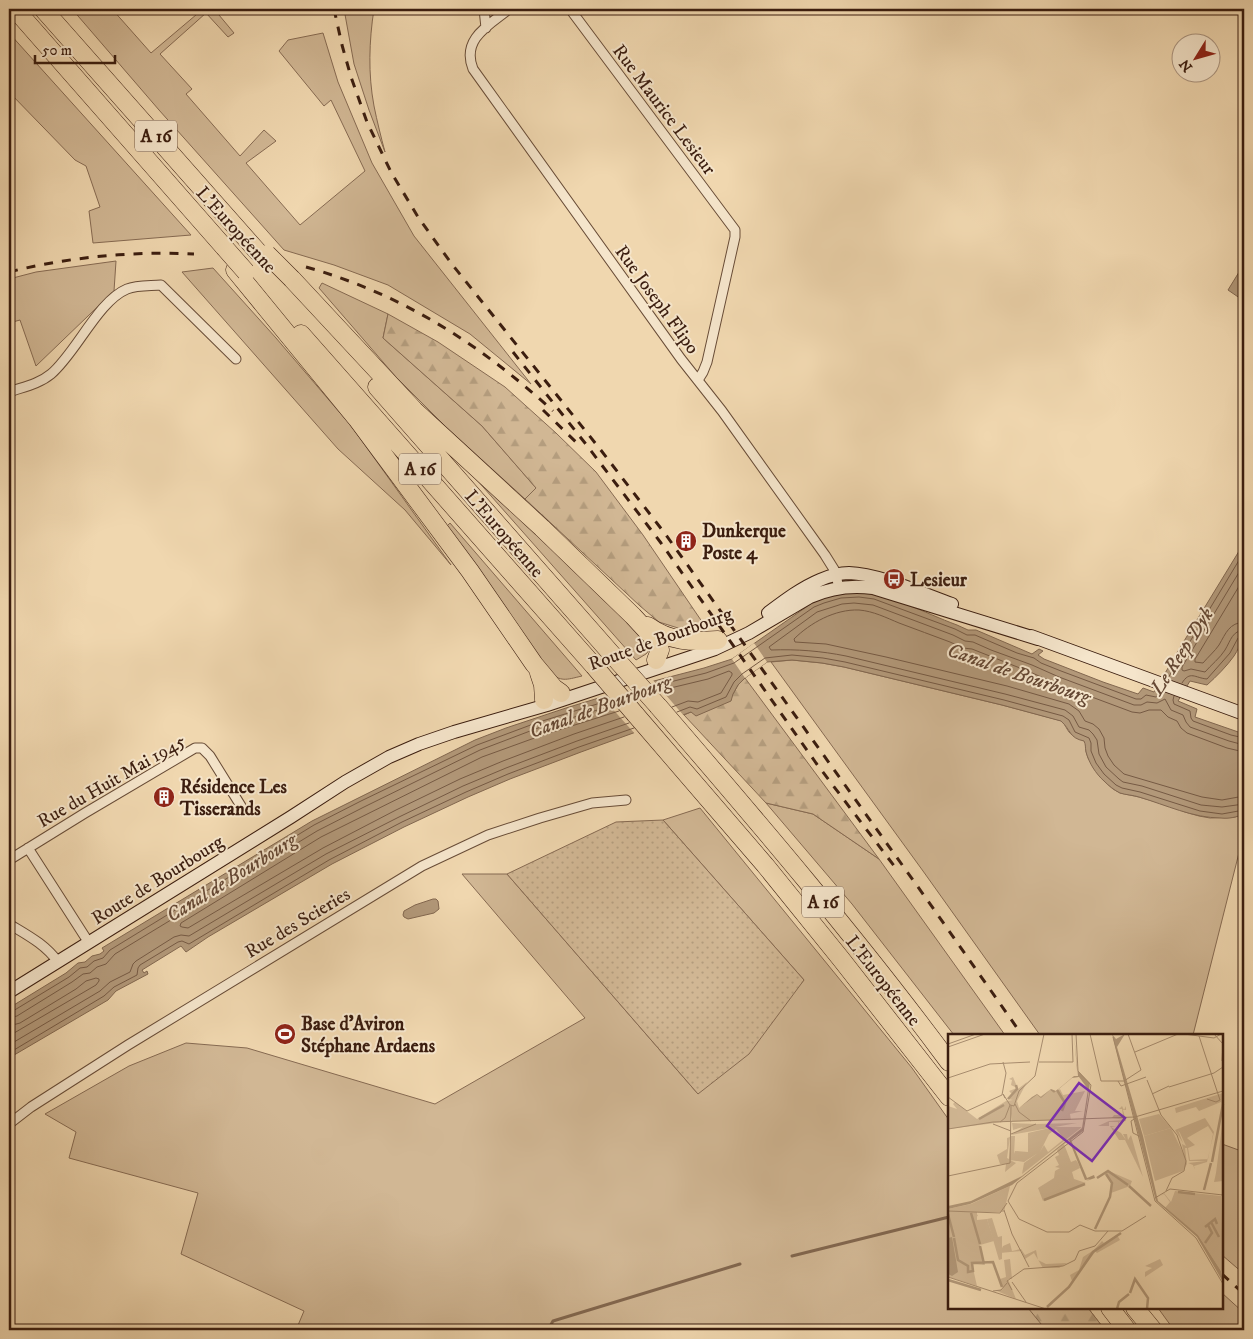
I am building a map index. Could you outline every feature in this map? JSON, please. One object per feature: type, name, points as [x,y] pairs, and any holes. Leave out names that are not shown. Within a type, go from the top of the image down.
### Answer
[{"type":"highway","name":"L'Européenne","points":[[43,9],[183,167],[286,278],[743,804],[901,998],[948,1061]]},
{"type":"highway","points":[[57,9],[128,106]]},
{"type":"highway","name":"L'Européenne","points":[[13,15],[114,121],[240,271],[594,666],[765,865],[830,944],[948,1096]]},
{"type":"highway","points":[[240,271],[296,347],[357,419],[467,566],[534,664],[554,688],[566,695]]},
{"type":"highway","points":[[286,278],[414,410],[633,616],[657,642],[659,647],[659,652],[651,666]]},
{"type":"highway","points":[[633,616],[650,628],[672,639],[691,641],[718,640]]},
{"type":"highway","points":[[534,664],[542,682],[544,700]]},
{"type":"highway","points":[[1111,1309],[1127,1330]]},
{"type":"highway","points":[[1135,1309],[1151,1330]]},
{"type":"main road","name":"Route de Bourbourg","points":[[651,666],[747,627],[809,585],[846,573],[883,580],[1244,714]]},
{"type":"main road","name":"Route de Bourbourg","points":[[486,722],[530,710],[566,695],[651,666],[728,643],[810,597],[821,592],[839,588],[859,586],[880,590],[1038,639]]},
{"type":"main road","name":"Route de Bourbourg","points":[[9,992],[389,757],[419,744],[544,700],[566,695]]},
{"type":"street","points":[[484,9],[486,28]]},
{"type":"street","points":[[486,28],[509,9]]},
{"type":"street","name":"Rue Maurice Lesieur","points":[[570,9],[736,232],[707,362],[698,380]]},
{"type":"street","name":"Rue Joseph Flipo","points":[[486,28],[476,37],[470,49],[470,64],[475,74],[681,359],[735,429],[829,559],[834,568],[839,588]]},
{"type":"street","points":[[9,392],[35,384],[51,374],[66,358],[108,303],[124,290],[134,287],[161,285],[236,359]]},
{"type":"street","name":"Rue du Huit Mai 1945","points":[[9,860],[195,748],[202,748],[210,756],[241,806]]},
{"type":"street","name":"Rue des Scieries","points":[[9,1124],[31,1107],[128,1045],[431,861],[488,835],[540,818],[592,803],[626,800]]},
{"type":"street","name":"Rue du Huit Mai 1945","points":[[28,848],[88,943]]},
{"type":"street","points":[[9,924],[44,946],[58,962]]},
{"type":"green space","points":[[72,9],[112,9],[151,53],[203,9],[214,9],[234,33],[228,37],[206,13],[160,54],[192,89],[186,94],[240,156],[264,130],[276,141],[246,163],[300,225],[365,171],[331,100],[324,106],[279,51],[288,40],[323,33],[338,82],[372,163],[414,236],[531,384],[470,334],[388,285],[334,265],[284,250]]},
{"type":"green space","points":[[344,9],[374,9],[370,45],[370,70],[374,106],[385,152],[354,64]]},
{"type":"green space","points":[[9,33],[191,235],[93,243],[89,211],[100,207],[86,166],[75,160],[9,92]]},
{"type":"green space","points":[[116,261],[114,291],[36,366],[20,320],[9,323],[9,279],[36,272]]},
{"type":"green space","points":[[213,268],[352,427],[451,565],[405,510],[338,449],[182,272]]},
{"type":"green space","points":[[322,283],[388,314],[383,338],[482,426],[536,488],[525,499],[446,427],[396,377],[319,288]]},
{"type":"green space","points":[[388,314],[438,342],[505,387],[596,472],[643,535],[707,629],[678,628],[659,622],[525,499],[536,488],[482,426],[383,338]]},
{"type":"green space","points":[[446,445],[568,560],[652,647],[646,654],[636,660]]},
{"type":"green space","points":[[450,523],[582,676],[564,679],[548,672],[445,528]]},
{"type":"green space","points":[[792,660],[844,667],[1062,721],[1070,733],[1084,740],[1088,758],[1104,781],[1120,793],[1210,818],[1235,817],[1244,814],[1244,833],[1193,1034],[1039,1034],[771,662]]},
{"type":"green space","points":[[745,678],[879,859],[813,814],[766,803],[684,715],[733,694]]},
{"type":"green space","points":[[766,803],[813,814],[879,859],[1004,1034],[953,1034],[852,904]]},
{"type":"green space","points":[[700,808],[912,1068],[948,1119],[948,1309],[1089,1309],[1105,1330],[296,1330],[304,1311],[181,1254],[198,1193],[69,1158],[76,1132],[45,1114],[129,1066],[186,1043],[247,1048],[435,1104],[585,1018],[462,874],[507,874],[698,1094],[804,980],[663,820]]},
{"type":"green space","points":[[663,820],[804,980],[749,1054],[698,1094],[507,874],[616,822]]},
{"type":"green space","points":[[1223,1144],[1244,1152],[1244,1274],[1223,1256]]},
{"type":"green space","points":[[1223,1294],[1244,1313],[1244,1330],[1174,1330],[1159,1309],[1223,1309]]},
{"type":"green space","points":[[1029,1309],[1089,1309],[1105,1330],[1046,1330]]},
{"type":"water","points":[[1244,264],[1244,301],[1228,290]]},
{"type":"water","points":[[1244,543],[1244,639],[1231,660],[1207,685],[1190,681],[1178,701],[1197,709],[1195,717],[1244,734],[1244,814],[1227,818],[1200,816],[1137,796],[1120,793],[1098,775],[1089,760],[1084,741],[1075,738],[1061,721],[844,667],[792,660],[767,662],[738,685],[731,701],[696,716],[691,712],[510,779],[404,827],[332,864],[186,952],[181,946],[142,970],[144,973],[147,971],[148,974],[116,991],[108,1000],[9,1058],[9,1008],[66,973],[78,963],[85,962],[92,956],[100,954],[104,951],[102,948],[312,821],[475,740],[566,708],[732,659],[812,603],[832,595],[848,592],[879,595],[893,599],[968,630],[976,630],[1032,654],[1039,649],[1043,651],[1038,655],[1044,659],[1103,682],[1138,694],[1143,688],[1154,692]]},
{"type":"water","points":[[433,899],[438,901],[439,909],[434,913],[408,919],[404,917],[404,911]]},
{"type":"pier","points":[[754,643],[767,662],[745,678],[732,659]]},
{"type":"pier","points":[[652,679],[685,717],[636,735],[600,695]]},
{"type":"waterway","points":[[792,1256],[948,1217]]},
{"type":"waterway","points":[[548,1330],[553,1321],[740,1264]]},
{"type":"railway","points":[[334,9],[351,77],[367,122],[391,172],[418,217],[451,263],[600,449],[666,535],[1021,1034]]},
{"type":"railway","points":[[9,272],[54,262],[101,256],[147,253],[194,254]]},
{"type":"railway","points":[[306,267],[375,291],[438,324],[497,364],[553,411]]},
{"type":"railway","points":[[513,352],[661,543],[816,763],[898,871]]},
{"type":"railway","points":[[543,410],[579,445]]},
{"type":"railway","points":[[1223,1275],[1244,1294]]},
{"type":"place","name":"Dunkerque Poste 4","points":[[686,541]]},
{"type":"place","name":"Lesieur","points":[[894,579]]},
{"type":"place","name":"Résidence Les Tisserands","points":[[164,797]]},
{"type":"place","name":"Base d'Aviron Stéphane Ardaens","points":[[285,1034]]},
{"type":"water label","name":"Le Reep Dyk","points":[[1181,651]]},
{"type":"water label","name":"Canal de Bourbourg","points":[[1019,673]]},
{"type":"water label","name":"Canal de Bourbourg","points":[[600,706]]},
{"type":"water label","name":"Canal de Bourbourg","points":[[231,877]]}]
